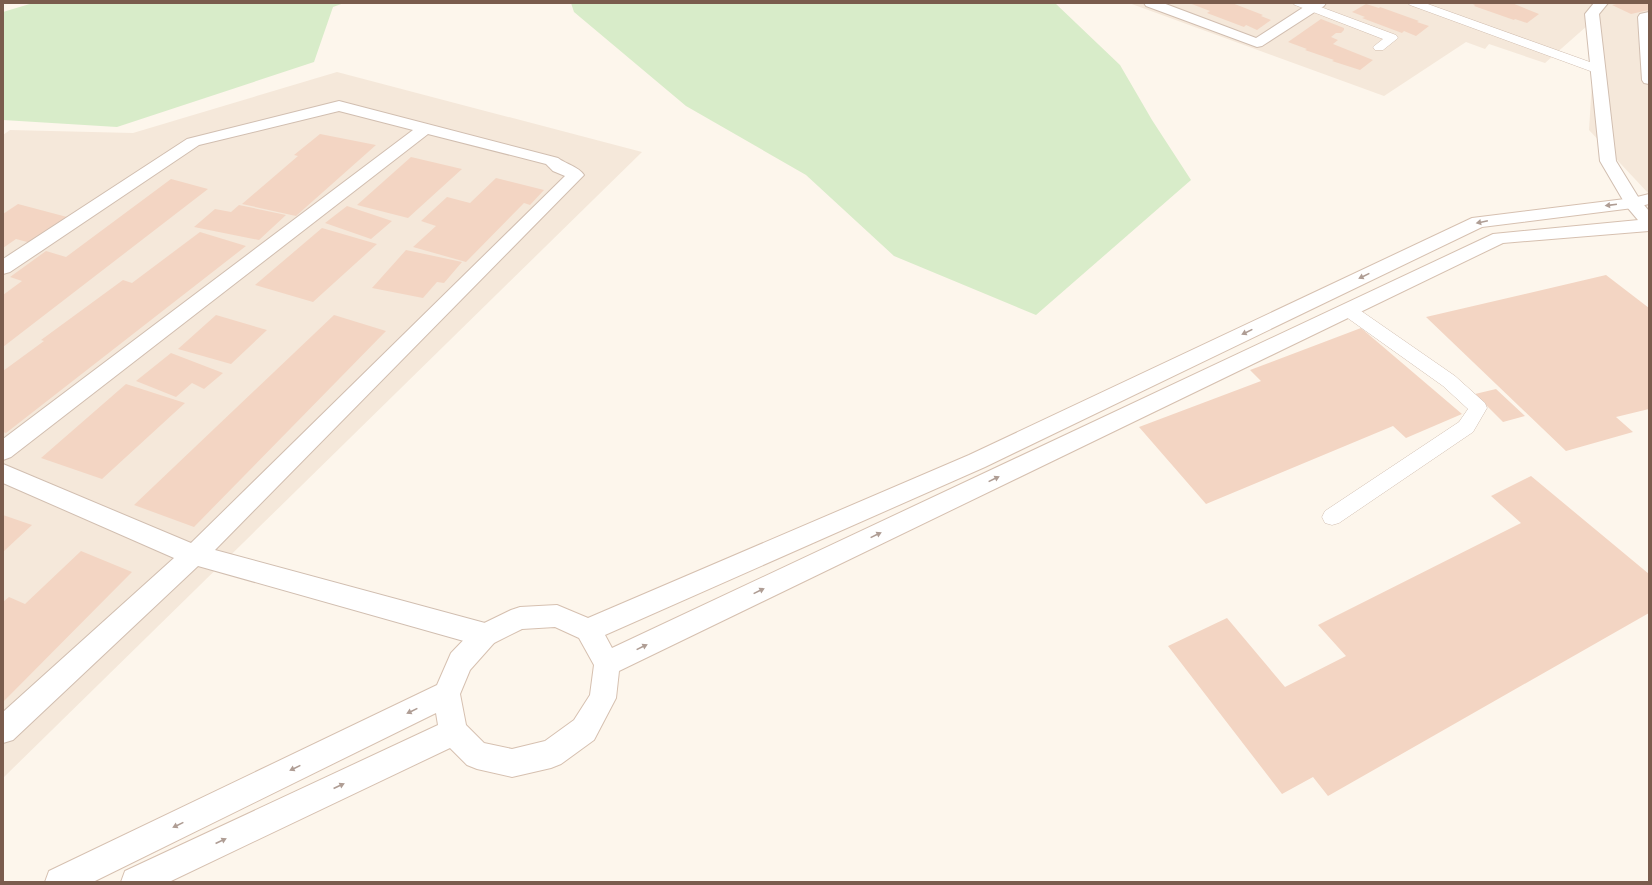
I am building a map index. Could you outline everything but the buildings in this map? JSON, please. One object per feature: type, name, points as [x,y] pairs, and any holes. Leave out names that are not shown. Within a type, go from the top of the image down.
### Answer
[{"type":"street","points":[[1151,3],[1257,43],[1310,5]]},
{"type":"street","points":[[1601,3],[1592,14],[1596,69],[1608,161],[1641,201],[1649,222]]},
{"type":"street","points":[[1649,16],[1645,17],[1649,80]]},
{"type":"street","points":[[3,268],[193,142],[339,106],[552,161],[558,167],[576,175],[194,555],[3,730]]},
{"type":"street","points":[[3,452],[426,128]]},
{"type":"street","points":[[588,630],[977,461],[1478,222],[1641,201]]},
{"type":"street","points":[[606,664],[1499,238],[1649,225]]},
{"type":"street","points":[[3,473],[194,555],[485,635]]},
{"type":"street","points":[[557,616],[588,630],[606,664],[604,698],[584,730],[551,754],[512,763],[477,755],[453,732],[447,694],[460,662],[485,635],[520,618],[557,616]]},
{"type":"street","points":[[60,882],[447,694]]},
{"type":"street","points":[[136,882],[453,732]]},
{"type":"lane","points":[[1414,3],[1596,69]]},
{"type":"lane","points":[[1310,5],[1392,38],[1379,47]]},
{"type":"lane","points":[[1332,517],[1466,428],[1478,408],[1449,381],[1348,310]]},
{"type":"shaded area","points":[[1129,3],[1649,3],[1649,194],[1589,130],[1596,18],[1545,63],[1489,44],[1485,49],[1466,42],[1384,96]]},
{"type":"shaded area","points":[[337,72],[642,152],[3,778],[3,135],[10,130],[133,133]]},
{"type":"green space","points":[[33,3],[344,3],[333,7],[314,62],[117,127],[3,120],[3,12]]},
{"type":"green space","points":[[571,3],[1055,3],[1120,65],[1152,120],[1191,180],[1036,315],[894,256],[806,175],[686,106],[574,12]]}]
